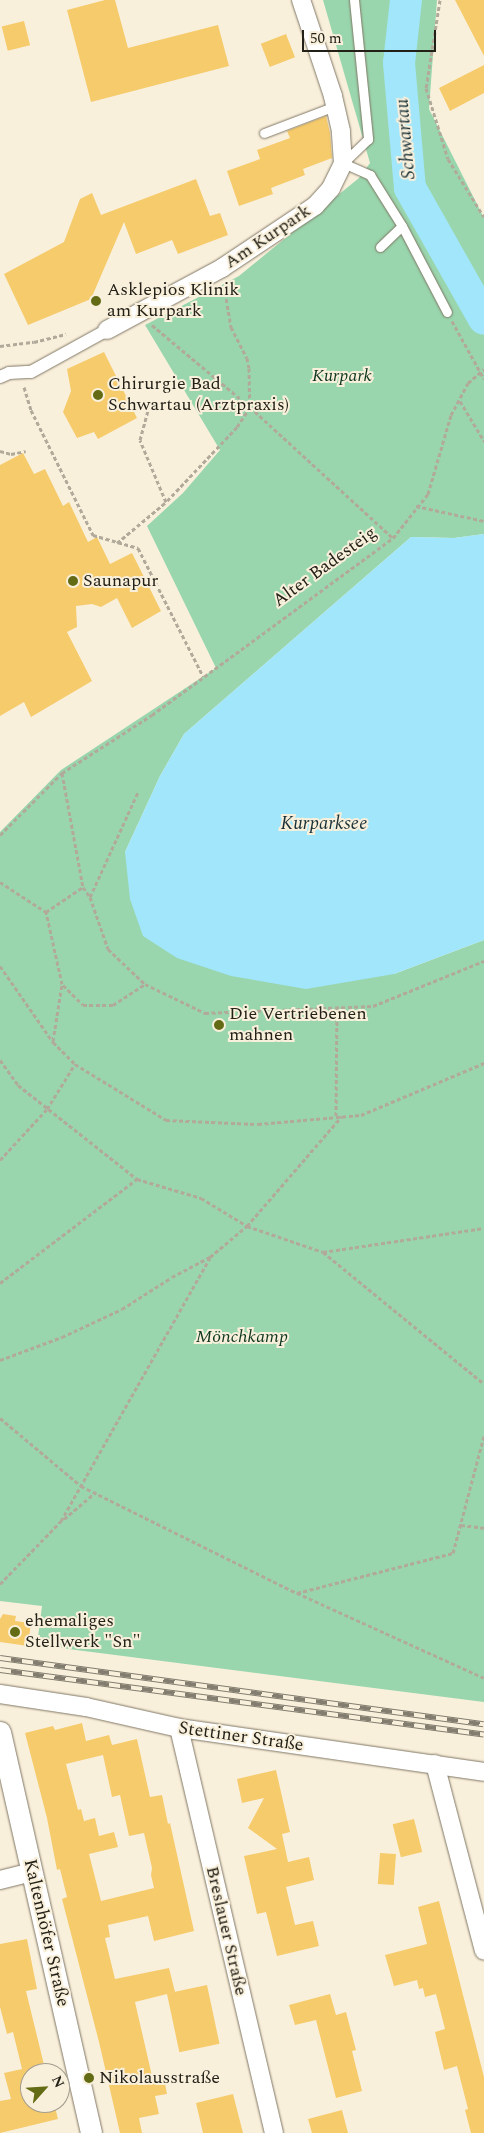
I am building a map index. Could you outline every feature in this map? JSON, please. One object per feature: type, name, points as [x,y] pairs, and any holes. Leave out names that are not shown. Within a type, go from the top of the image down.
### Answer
[{"type":"street","points":[[301,0],[335,106],[341,132],[344,163]]},
{"type":"street","name":"Am Kurpark","points":[[107,330],[222,268],[315,206],[331,188],[344,163]]},
{"type":"street","points":[[0,377],[9,373],[20,374],[42,367],[107,330]]},
{"type":"street","name":"Stettiner Straße","points":[[0,1694],[86,1707],[179,1728],[484,1772]]},
{"type":"street","name":"Breslauer Straße","points":[[179,1728],[274,2133]]},
{"type":"street","name":"Kaltenhöfer Straße","points":[[0,1732],[91,2133]]},
{"type":"street","points":[[435,1764],[484,1951]]},
{"type":"street","points":[[0,1880],[33,1872]]},
{"type":"lane","points":[[354,0],[368,139],[344,163],[370,175],[402,226],[447,312]]},
{"type":"lane","points":[[264,133],[335,106]]},
{"type":"lane","points":[[380,247],[402,226]]},
{"type":"path","points":[[440,0],[426,88],[448,160],[484,217]]},
{"type":"path","points":[[117,543],[166,502],[238,427],[250,407],[247,358],[230,327],[222,268]]},
{"type":"path","points":[[447,312],[482,370],[484,379]]},
{"type":"path","points":[[138,314],[250,407],[393,538]]},
{"type":"path","points":[[0,346],[34,342],[71,333]]},
{"type":"path","name":"Alter Badesteig","points":[[0,835],[62,773],[152,715],[393,538],[416,506],[428,494],[452,415],[468,383],[482,370]]},
{"type":"path","points":[[20,374],[31,410],[93,535],[138,548],[203,676]]},
{"type":"path","points":[[460,401],[484,441]]},
{"type":"path","points":[[148,411],[140,440],[166,502]]},
{"type":"path","points":[[0,451],[11,454],[26,451]]},
{"type":"path","points":[[416,506],[484,521]]},
{"type":"path","points":[[62,773],[83,887],[90,897],[108,949],[145,984],[205,1013],[373,1006],[484,961]]},
{"type":"path","points":[[90,897],[138,792]]},
{"type":"path","points":[[0,882],[46,912],[62,984],[53,1042]]},
{"type":"path","points":[[46,912],[83,887]]},
{"type":"path","points":[[0,966],[53,1042],[75,1064],[166,1120],[258,1124],[361,1115],[484,1063]]},
{"type":"path","points":[[62,984],[83,1005],[113,1005],[145,984]]},
{"type":"path","points":[[336,1116],[337,1008]]},
{"type":"path","points":[[0,1060],[18,1085],[136,1179],[201,1198],[247,1226],[323,1252],[484,1384]]},
{"type":"path","points":[[0,1160],[47,1109],[75,1064]]},
{"type":"path","points":[[0,1360],[62,1337],[122,1309],[172,1277],[210,1257],[247,1226],[342,1116]]},
{"type":"path","points":[[0,1283],[136,1179]]},
{"type":"path","points":[[323,1252],[484,1228]]},
{"type":"path","points":[[61,1521],[210,1257]]},
{"type":"path","points":[[0,1418],[81,1486],[96,1492],[180,1537],[297,1593],[484,1678]]},
{"type":"path","points":[[297,1593],[453,1552],[484,1436]]},
{"type":"path","points":[[0,1584],[61,1521],[96,1492]]},
{"type":"path","points":[[461,1525],[484,1528]]},
{"type":"green space","points":[[323,0],[437,0],[429,109],[484,218],[484,534],[454,538],[411,537],[184,734],[160,776],[125,852],[394,974],[484,940],[484,1702],[37,1645],[42,1606],[0,1601],[0,832],[61,770],[216,668],[147,526],[183,493],[220,450],[145,325],[239,276],[359,178],[370,163]]},
{"type":"water","name":"Kurparksee","points":[[484,534],[484,940],[394,974],[306,989],[231,976],[177,958],[143,936],[130,899],[125,852],[160,776],[184,734],[411,537],[454,538]]},
{"type":"building","points":[[105,0],[115,0],[128,48],[218,25],[229,66],[91,102],[67,10]]},
{"type":"building","points":[[455,0],[484,0],[484,56]]},
{"type":"building","points":[[24,21],[30,45],[8,51],[2,27]]},
{"type":"building","points":[[286,34],[295,57],[270,67],[261,44]]},
{"type":"building","points":[[484,65],[484,93],[450,111],[439,88]]},
{"type":"building","points":[[326,116],[330,133],[332,158],[303,169],[305,175],[271,188],[273,194],[239,206],[227,171],[260,159],[257,150],[290,138],[287,131]]},
{"type":"building","points":[[196,179],[210,216],[220,213],[228,235],[178,254],[172,240],[136,254],[124,222],[91,299],[28,325],[4,274],[64,242],[80,199],[92,193],[101,215]]},
{"type":"building","name":"Chirurgie Bad Schwartau (Arztpraxis)","points":[[104,352],[137,418],[98,439],[94,432],[77,438],[63,412],[71,391],[67,369]]},
{"type":"building","name":"Saunapur","points":[[23,453],[34,474],[45,469],[63,506],[69,502],[88,542],[97,537],[110,564],[132,553],[161,611],[132,628],[117,598],[101,607],[92,604],[76,606],[77,627],[67,632],[92,681],[31,717],[24,702],[0,716],[0,465]]},
{"type":"building","name":"ehemaliges Stellwerk \"Sn\"","points":[[3,1614],[16,1616],[15,1621],[31,1623],[28,1646],[0,1642],[0,1619]]},
{"type":"building","points":[[82,1723],[86,1741],[109,1735],[112,1745],[137,1739],[150,1797],[162,1795],[194,1931],[154,1941],[148,1916],[108,1925],[110,1937],[105,1938],[115,1979],[169,1968],[175,1992],[135,2002],[152,2076],[163,2073],[167,2094],[155,2096],[159,2114],[139,2118],[142,2133],[120,2133],[99,2042],[62,1899],[67,1897],[60,1869],[57,1870],[47,1818],[25,1733],[53,1726],[55,1730]],"holes":[[[103,1755],[112,1797],[120,1795],[129,1836],[144,1833],[152,1868],[151,1875],[154,1888],[101,1901],[89,1854],[118,1847],[114,1832],[99,1836],[95,1818],[84,1821],[81,1809],[78,1810],[66,1764]]]},
{"type":"building","points":[[276,1770],[290,1832],[282,1834],[288,1862],[309,1857],[314,1880],[286,1887],[295,1925],[313,1921],[319,1946],[277,1956],[266,1912],[257,1914],[244,1856],[277,1849],[248,1828],[264,1798],[242,1803],[237,1779]]},
{"type":"building","points":[[414,1819],[422,1852],[401,1857],[393,1824]]},
{"type":"building","points":[[380,1853],[396,1854],[394,1885],[378,1884]]},
{"type":"building","points":[[439,1901],[484,2077],[484,2133],[471,2133],[465,2110],[468,2109],[457,2066],[444,2070],[435,2032],[445,2029],[436,1994],[425,1997],[423,1988],[419,1989],[417,1980],[394,1986],[385,1955],[427,1944],[418,1907]]},
{"type":"building","points":[[27,1939],[37,1989],[26,1991],[44,2063],[21,2063],[13,2032],[7,2034],[0,2007],[0,1944]]},
{"type":"building","points":[[207,1985],[219,2044],[179,2052],[167,1994]]},
{"type":"building","points":[[330,1994],[336,2015],[346,2012],[356,2050],[352,2051],[362,2091],[336,2098],[316,2020],[295,2025],[289,2005]]},
{"type":"building","points":[[20,2069],[20,2113],[56,2113],[58,2119],[0,2133],[0,2101],[11,2099],[4,2073]]},
{"type":"building","points":[[233,2094],[243,2133],[203,2133],[196,2103]]},
{"type":"building","points":[[342,2110],[348,2133],[312,2133],[308,2119]]},
{"type":"waterway","name":"Schwartau","points":[[406,0],[399,63],[410,188],[484,319]]},
{"type":"railway","points":[[0,1658],[484,1724]]},
{"type":"railway","points":[[0,1670],[484,1735]]},
{"type":"place","name":"Asklepios Klinik am Kurpark","points":[[96,301]]},
{"type":"place","name":"Chirurgie Bad Schwartau (Arztpraxis)","points":[[98,395]]},
{"type":"place","name":"Saunapur","points":[[73,581]]},
{"type":"place","name":"Die Vertriebenen mahnen","points":[[219,1025]]},
{"type":"place","name":"ehemaliges Stellwerk \"Sn\"","points":[[15,1632]]},
{"type":"place","name":"Nikolausstraße","points":[[89,2078]]},
{"type":"park label","name":"Kurpark","points":[[342,376]]},
{"type":"park label","name":"Mönchkamp","points":[[242,1337]]}]
